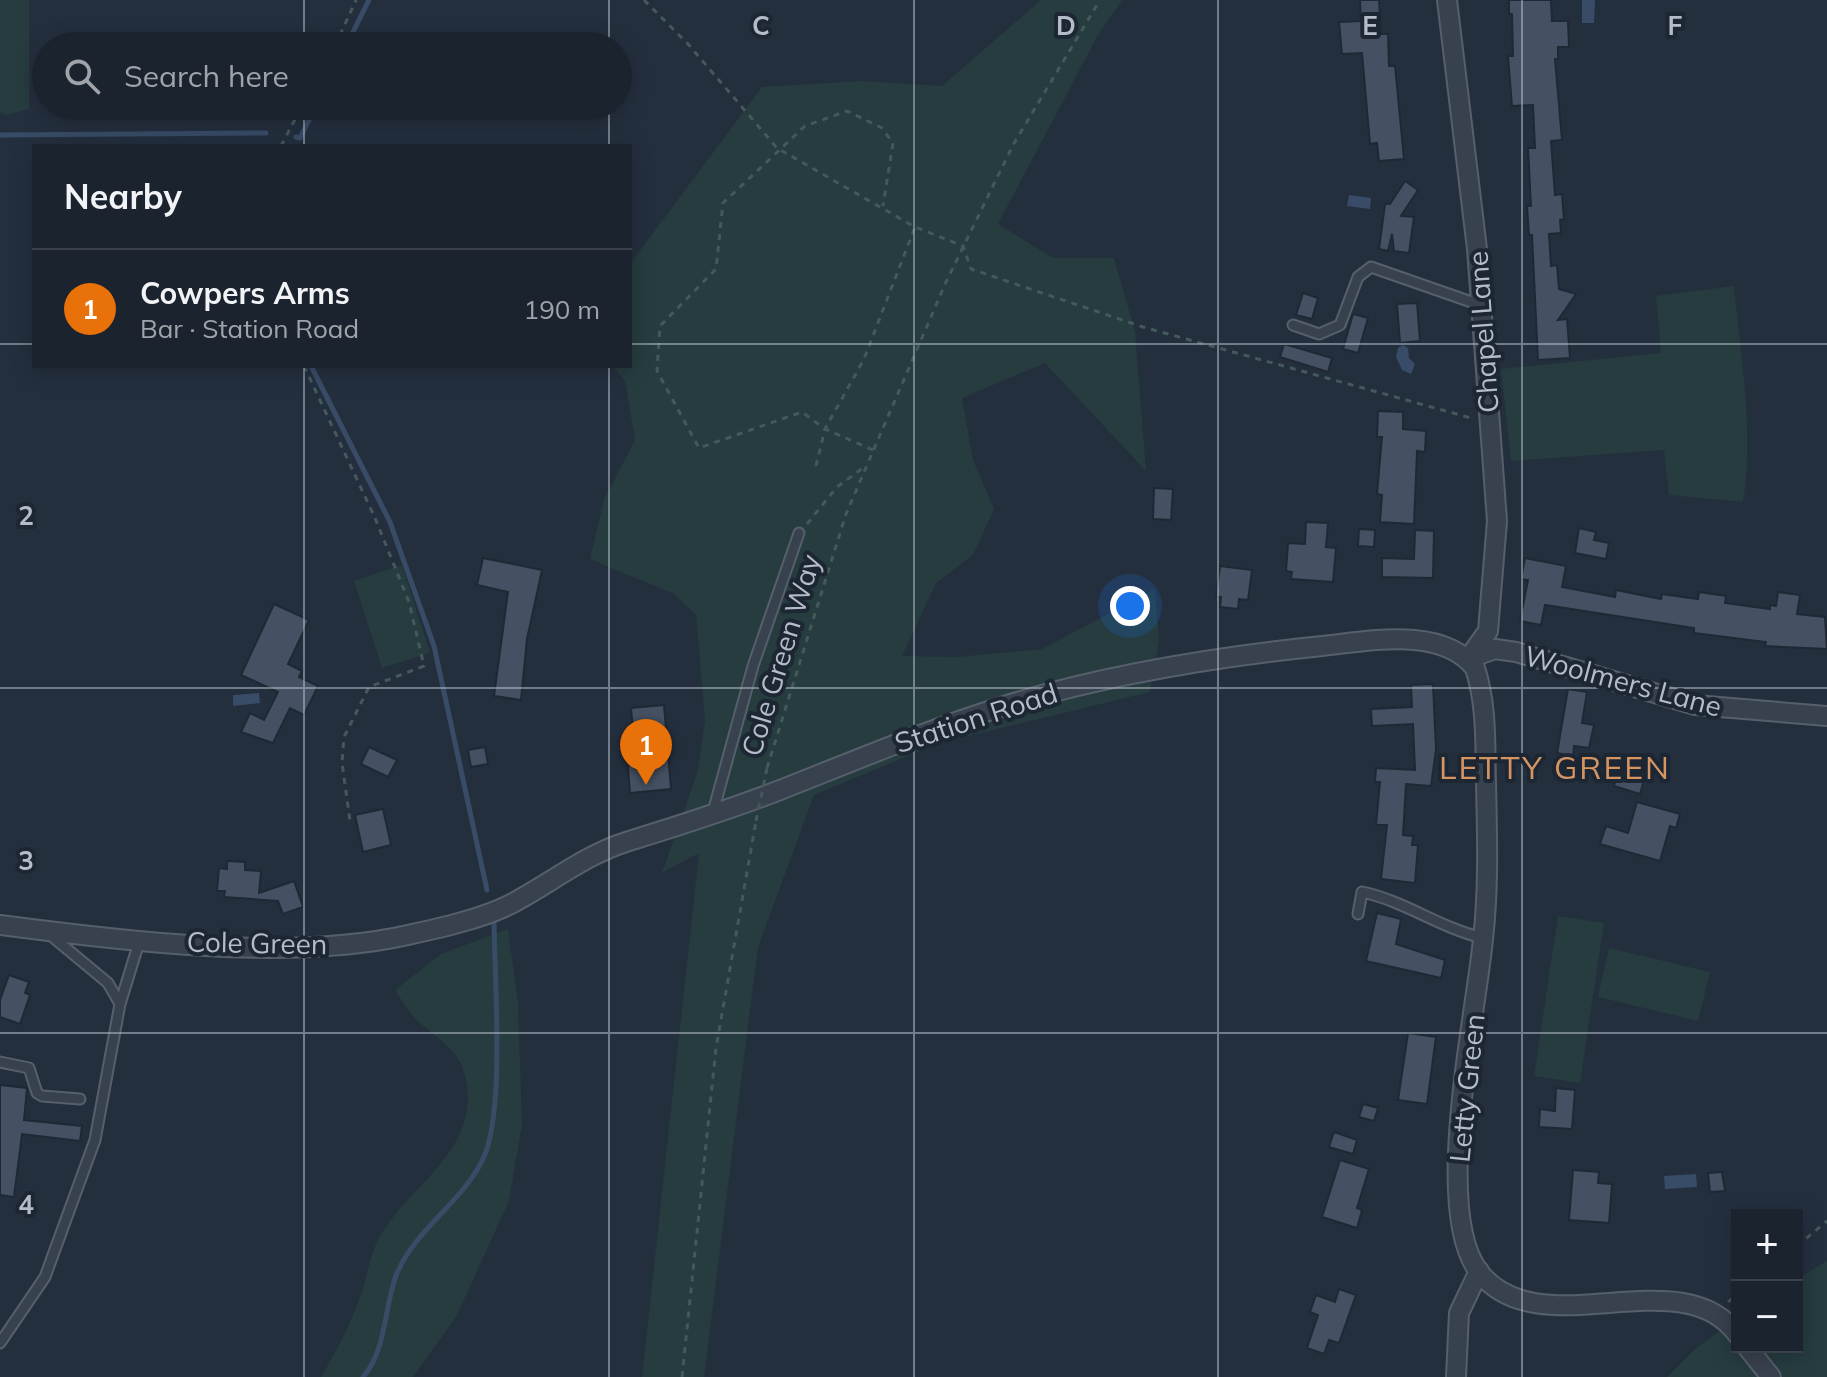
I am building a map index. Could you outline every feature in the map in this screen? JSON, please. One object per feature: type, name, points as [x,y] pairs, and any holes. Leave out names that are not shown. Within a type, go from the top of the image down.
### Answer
[{"type":"street","name":"Chapel Lane","points":[[1447,0],[1468,161],[1497,521],[1491,604],[1485,638],[1468,659]]},
{"type":"street","name":"Station Road","points":[[510,905],[576,862],[628,842],[713,816],[910,737],[1108,678],[1213,659],[1358,642],[1432,642],[1452,647],[1468,659]]},
{"type":"street","name":"Woolmers Lane","points":[[1468,659],[1495,649],[1516,652],[1695,705],[1827,716]]},
{"type":"street","name":"Letty Green","points":[[1468,659],[1475,668],[1483,706],[1487,896],[1466,1068],[1458,1196],[1464,1242],[1479,1271],[1499,1290],[1526,1301],[1558,1305],[1669,1303],[1714,1313],[1731,1329]]},
{"type":"street","name":"Cole Green","points":[[0,925],[140,939],[327,947],[407,935],[510,905]]},
{"type":"street","points":[[1456,1377],[1459,1313],[1479,1271]]},
{"type":"street","points":[[1752,1353],[1771,1377]]},
{"type":"lane","points":[[1293,325],[1319,334],[1340,325],[1358,277],[1371,267],[1480,305]]},
{"type":"lane","points":[[713,816],[753,666],[799,533]]},
{"type":"lane","points":[[1358,914],[1362,892],[1403,904],[1453,930],[1483,938]]},
{"type":"lane","points":[[45,931],[108,983],[120,1004]]},
{"type":"lane","points":[[0,1343],[45,1277],[95,1140],[120,1004],[140,939]]},
{"type":"lane","points":[[0,1062],[29,1068],[37,1093],[42,1096],[80,1099]]},
{"type":"path","points":[[341,32],[356,0]]},
{"type":"path","points":[[644,0],[688,44],[777,148],[915,227],[963,246],[971,269],[1143,327],[1490,424]]},
{"type":"path","name":"Cole Green Way","points":[[682,1377],[716,1048],[767,768],[813,611],[866,466],[963,246],[1013,145],[1100,0]]},
{"type":"path","points":[[873,450],[825,429],[802,412],[699,448],[657,371],[660,326],[716,269],[723,203],[777,148],[805,126],[847,111],[882,128],[893,143],[883,208]]},
{"type":"path","points":[[282,144],[295,120]]},
{"type":"path","points":[[816,466],[825,429],[864,359],[915,227]]},
{"type":"path","points":[[305,368],[375,518],[409,602],[424,666],[369,687],[344,737],[342,763],[350,821]]},
{"type":"path","points":[[799,533],[837,487],[866,466]]},
{"type":"path","points":[[1803,1241],[1827,1221]]},
{"type":"green space","points":[[0,0],[29,0],[29,109],[6,115],[0,112]]},
{"type":"green space","points":[[1041,0],[1122,0],[1098,35],[998,224],[1053,258],[1114,258],[1135,332],[1146,471],[1045,363],[962,398],[973,460],[994,509],[973,555],[936,583],[902,656],[957,657],[1042,649],[1155,589],[1159,641],[1150,692],[939,743],[814,795],[758,947],[704,1377],[642,1377],[699,853],[662,873],[697,774],[705,721],[696,615],[674,594],[590,559],[604,500],[635,440],[625,381],[615,368],[632,368],[632,261],[762,87],[862,81],[942,86]]},
{"type":"green space","points":[[1734,286],[1747,421],[1743,502],[1669,495],[1664,450],[1511,461],[1501,369],[1661,353],[1656,296]]},
{"type":"green space","points":[[402,565],[430,653],[382,668],[354,581]]},
{"type":"green space","points":[[1558,916],[1604,923],[1580,1083],[1534,1076]]},
{"type":"green space","points":[[508,929],[518,1004],[522,1124],[509,1201],[456,1317],[413,1377],[321,1377],[353,1316],[375,1247],[387,1225],[438,1166],[453,1146],[464,1123],[468,1098],[459,1061],[448,1046],[413,1016],[395,990],[441,954]]},
{"type":"green space","points":[[1609,948],[1710,972],[1698,1021],[1598,997]]},
{"type":"green space","points":[[1827,1261],[1827,1377],[1667,1377],[1694,1350],[1731,1322],[1731,1353],[1803,1353],[1803,1275]]},
{"type":"water","points":[[1582,0],[1595,0],[1594,23],[1582,23]]},
{"type":"water","points":[[1349,195],[1371,198],[1370,209],[1347,206]]},
{"type":"water","points":[[1403,345],[1408,348],[1409,358],[1415,364],[1411,374],[1402,370],[1396,357],[1398,348]]},
{"type":"water","points":[[259,693],[260,703],[233,706],[233,695]]},
{"type":"water","points":[[1696,1174],[1697,1187],[1665,1189],[1664,1176]]},
{"type":"building","points":[[1360,0],[1379,0],[1381,34],[1388,34],[1389,66],[1395,66],[1404,159],[1379,161],[1377,143],[1370,144],[1362,53],[1342,54],[1339,22],[1361,21]]},
{"type":"building","points":[[1509,0],[1551,0],[1552,21],[1568,21],[1569,47],[1558,47],[1558,59],[1555,59],[1562,140],[1551,141],[1555,195],[1562,194],[1564,219],[1560,220],[1561,233],[1549,234],[1551,266],[1557,265],[1559,289],[1576,294],[1558,320],[1567,319],[1570,358],[1538,360],[1532,235],[1529,235],[1527,206],[1531,206],[1528,148],[1535,148],[1533,105],[1512,106],[1508,56],[1513,56],[1512,14],[1509,14]]},
{"type":"building","points":[[1405,181],[1418,190],[1401,216],[1414,217],[1409,253],[1394,251],[1392,234],[1388,251],[1379,249],[1385,204],[1390,204]]},
{"type":"building","points":[[1303,293],[1318,298],[1312,319],[1296,315]]},
{"type":"building","points":[[1417,303],[1420,341],[1400,343],[1397,304]]},
{"type":"building","points":[[1353,314],[1368,318],[1358,353],[1343,349]]},
{"type":"building","points":[[1284,344],[1332,358],[1328,372],[1280,357]]},
{"type":"building","points":[[1378,411],[1403,412],[1403,429],[1426,431],[1425,452],[1417,451],[1414,524],[1380,522],[1382,495],[1377,494],[1382,437],[1377,437]]},
{"type":"building","points":[[1154,488],[1173,489],[1171,520],[1153,519]]},
{"type":"building","points":[[1306,522],[1328,523],[1326,547],[1336,548],[1333,582],[1291,579],[1292,572],[1286,571],[1288,543],[1305,544]]},
{"type":"building","points":[[1579,528],[1596,532],[1594,540],[1609,543],[1606,559],[1575,553]]},
{"type":"building","points":[[1359,529],[1375,530],[1374,547],[1358,546]]},
{"type":"building","points":[[1415,530],[1434,531],[1433,578],[1382,577],[1382,558],[1414,559]]},
{"type":"building","points":[[483,558],[542,570],[527,639],[521,700],[494,696],[508,592],[477,585]]},
{"type":"building","points":[[1525,558],[1566,566],[1562,587],[1615,597],[1616,590],[1661,599],[1662,594],[1698,599],[1699,592],[1726,596],[1725,603],[1770,609],[1770,605],[1776,606],[1778,592],[1800,595],[1797,614],[1825,617],[1827,649],[1765,646],[1766,642],[1694,633],[1694,628],[1545,605],[1541,625],[1520,621],[1528,580],[1521,579]]},
{"type":"building","points":[[1220,566],[1252,570],[1248,600],[1239,599],[1238,609],[1220,607],[1221,597],[1216,596]]},
{"type":"building","points":[[274,604],[309,620],[288,664],[302,671],[299,677],[318,686],[304,715],[290,708],[273,743],[241,732],[250,713],[264,720],[278,692],[241,675]]},
{"type":"building","points":[[1433,684],[1436,750],[1431,786],[1406,784],[1403,835],[1413,836],[1412,845],[1418,845],[1415,883],[1381,879],[1387,825],[1376,825],[1380,782],[1375,782],[1376,768],[1415,770],[1413,724],[1372,726],[1371,709],[1412,707],[1411,685]]},
{"type":"building","points":[[1568,689],[1587,692],[1582,723],[1594,725],[1589,748],[1574,746],[1573,756],[1557,753]]},
{"type":"building","points":[[664,705],[671,789],[630,793],[625,730],[633,730],[631,708]]},
{"type":"building","points":[[369,747],[397,760],[388,777],[361,764]]},
{"type":"building","points":[[485,747],[488,764],[471,767],[468,750]]},
{"type":"building","points":[[1618,773],[1644,780],[1640,794],[1614,786]]},
{"type":"building","points":[[1637,802],[1680,814],[1676,828],[1670,826],[1660,861],[1600,844],[1606,826],[1628,833]]},
{"type":"building","points":[[383,809],[391,845],[363,852],[355,815]]},
{"type":"building","points":[[227,861],[245,862],[245,870],[261,871],[259,893],[294,881],[303,907],[283,914],[278,901],[224,897],[225,891],[217,891],[219,868],[227,869]]},
{"type":"building","points":[[1377,913],[1401,919],[1396,944],[1445,960],[1441,978],[1366,961]]},
{"type":"building","points":[[9,975],[29,982],[25,993],[30,995],[20,1024],[0,1017],[0,1000]]},
{"type":"building","points":[[1408,1033],[1436,1037],[1427,1104],[1398,1100]]},
{"type":"building","points":[[0,1085],[27,1088],[24,1120],[82,1126],[80,1141],[22,1134],[14,1197],[0,1195]]},
{"type":"building","points":[[1556,1088],[1575,1090],[1572,1129],[1539,1127],[1540,1109],[1555,1111]]},
{"type":"building","points":[[1363,1104],[1378,1108],[1374,1121],[1359,1117]]},
{"type":"building","points":[[1334,1132],[1357,1140],[1353,1154],[1329,1147]]},
{"type":"building","points":[[1340,1160],[1369,1169],[1357,1208],[1362,1210],[1357,1228],[1322,1217]]},
{"type":"building","points":[[1573,1170],[1599,1172],[1598,1183],[1612,1184],[1609,1223],[1569,1220]]},
{"type":"building","points":[[1722,1172],[1725,1191],[1710,1192],[1708,1173]]},
{"type":"building","points":[[1339,1289],[1356,1295],[1339,1343],[1329,1340],[1324,1354],[1307,1348],[1318,1315],[1310,1312],[1316,1295],[1335,1302]]},
{"type":"waterway","points":[[353,32],[369,0]]},
{"type":"waterway","points":[[296,137],[300,138],[309,120]]},
{"type":"waterway","points":[[0,135],[266,133]]},
{"type":"waterway","points":[[312,368],[390,522],[434,646],[487,890]]},
{"type":"waterway","points":[[363,1377],[377,1354],[393,1286],[405,1257],[463,1190],[482,1161],[489,1140],[496,1079],[494,918]]},
{"type":"place","name":"Cowpers Arms","points":[[646,785]]},
{"type":"district","name":"LETTY GREEN","points":[[1555,768]]}]
